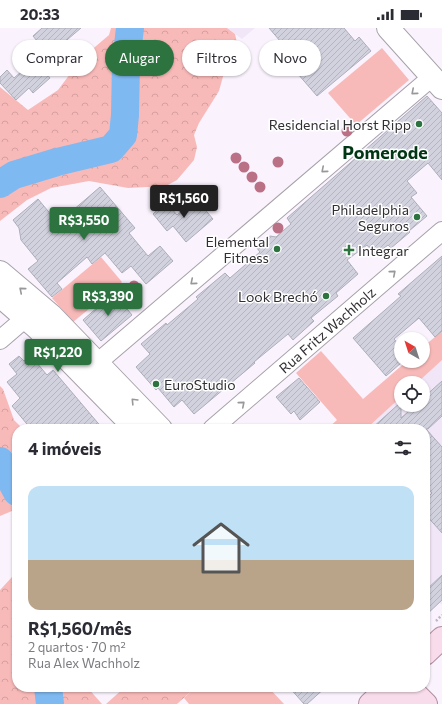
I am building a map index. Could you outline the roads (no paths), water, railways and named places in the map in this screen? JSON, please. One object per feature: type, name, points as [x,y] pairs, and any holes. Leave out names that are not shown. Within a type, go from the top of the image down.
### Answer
[{"type":"main road","points":[[388,28],[437,82]]},
{"type":"main road","points":[[0,272],[92,384],[131,424]]},
{"type":"main road","points":[[0,296],[33,312],[97,363],[156,424]]},
{"type":"main road","points":[[92,384],[97,363]]},
{"type":"main road","points":[[430,649],[442,638]]},
{"type":"main road","points":[[370,704],[390,692]]},
{"type":"main road","points":[[414,692],[426,704]]},
{"type":"street","points":[[97,363],[437,82]]},
{"type":"street","name":"Rua Fritz Wachholz","points":[[218,424],[442,231]]},
{"type":"street","points":[[0,340],[33,312]]},
{"type":"waterway","points":[[0,184],[14,175],[57,162],[111,149],[123,135],[126,63],[130,28]]},
{"type":"waterway","points":[[0,461],[12,483]]},
{"type":"waterway","points":[[49,692],[50,704]]},
{"type":"place","name":"Residencial Horst Ripp","points":[[419,124]]},
{"type":"place","name":"Philadelphia Seguros","points":[[417,217]]},
{"type":"place","name":"Elemental Fitness","points":[[277,249]]},
{"type":"place","name":"Integrar","points":[[349,250]]},
{"type":"place","name":"Look Brechó","points":[[326,296]]},
{"type":"place","name":"EuroStudio","points":[[156,384]]},
{"type":"district","name":"Pomerode","points":[[385,152]]}]
